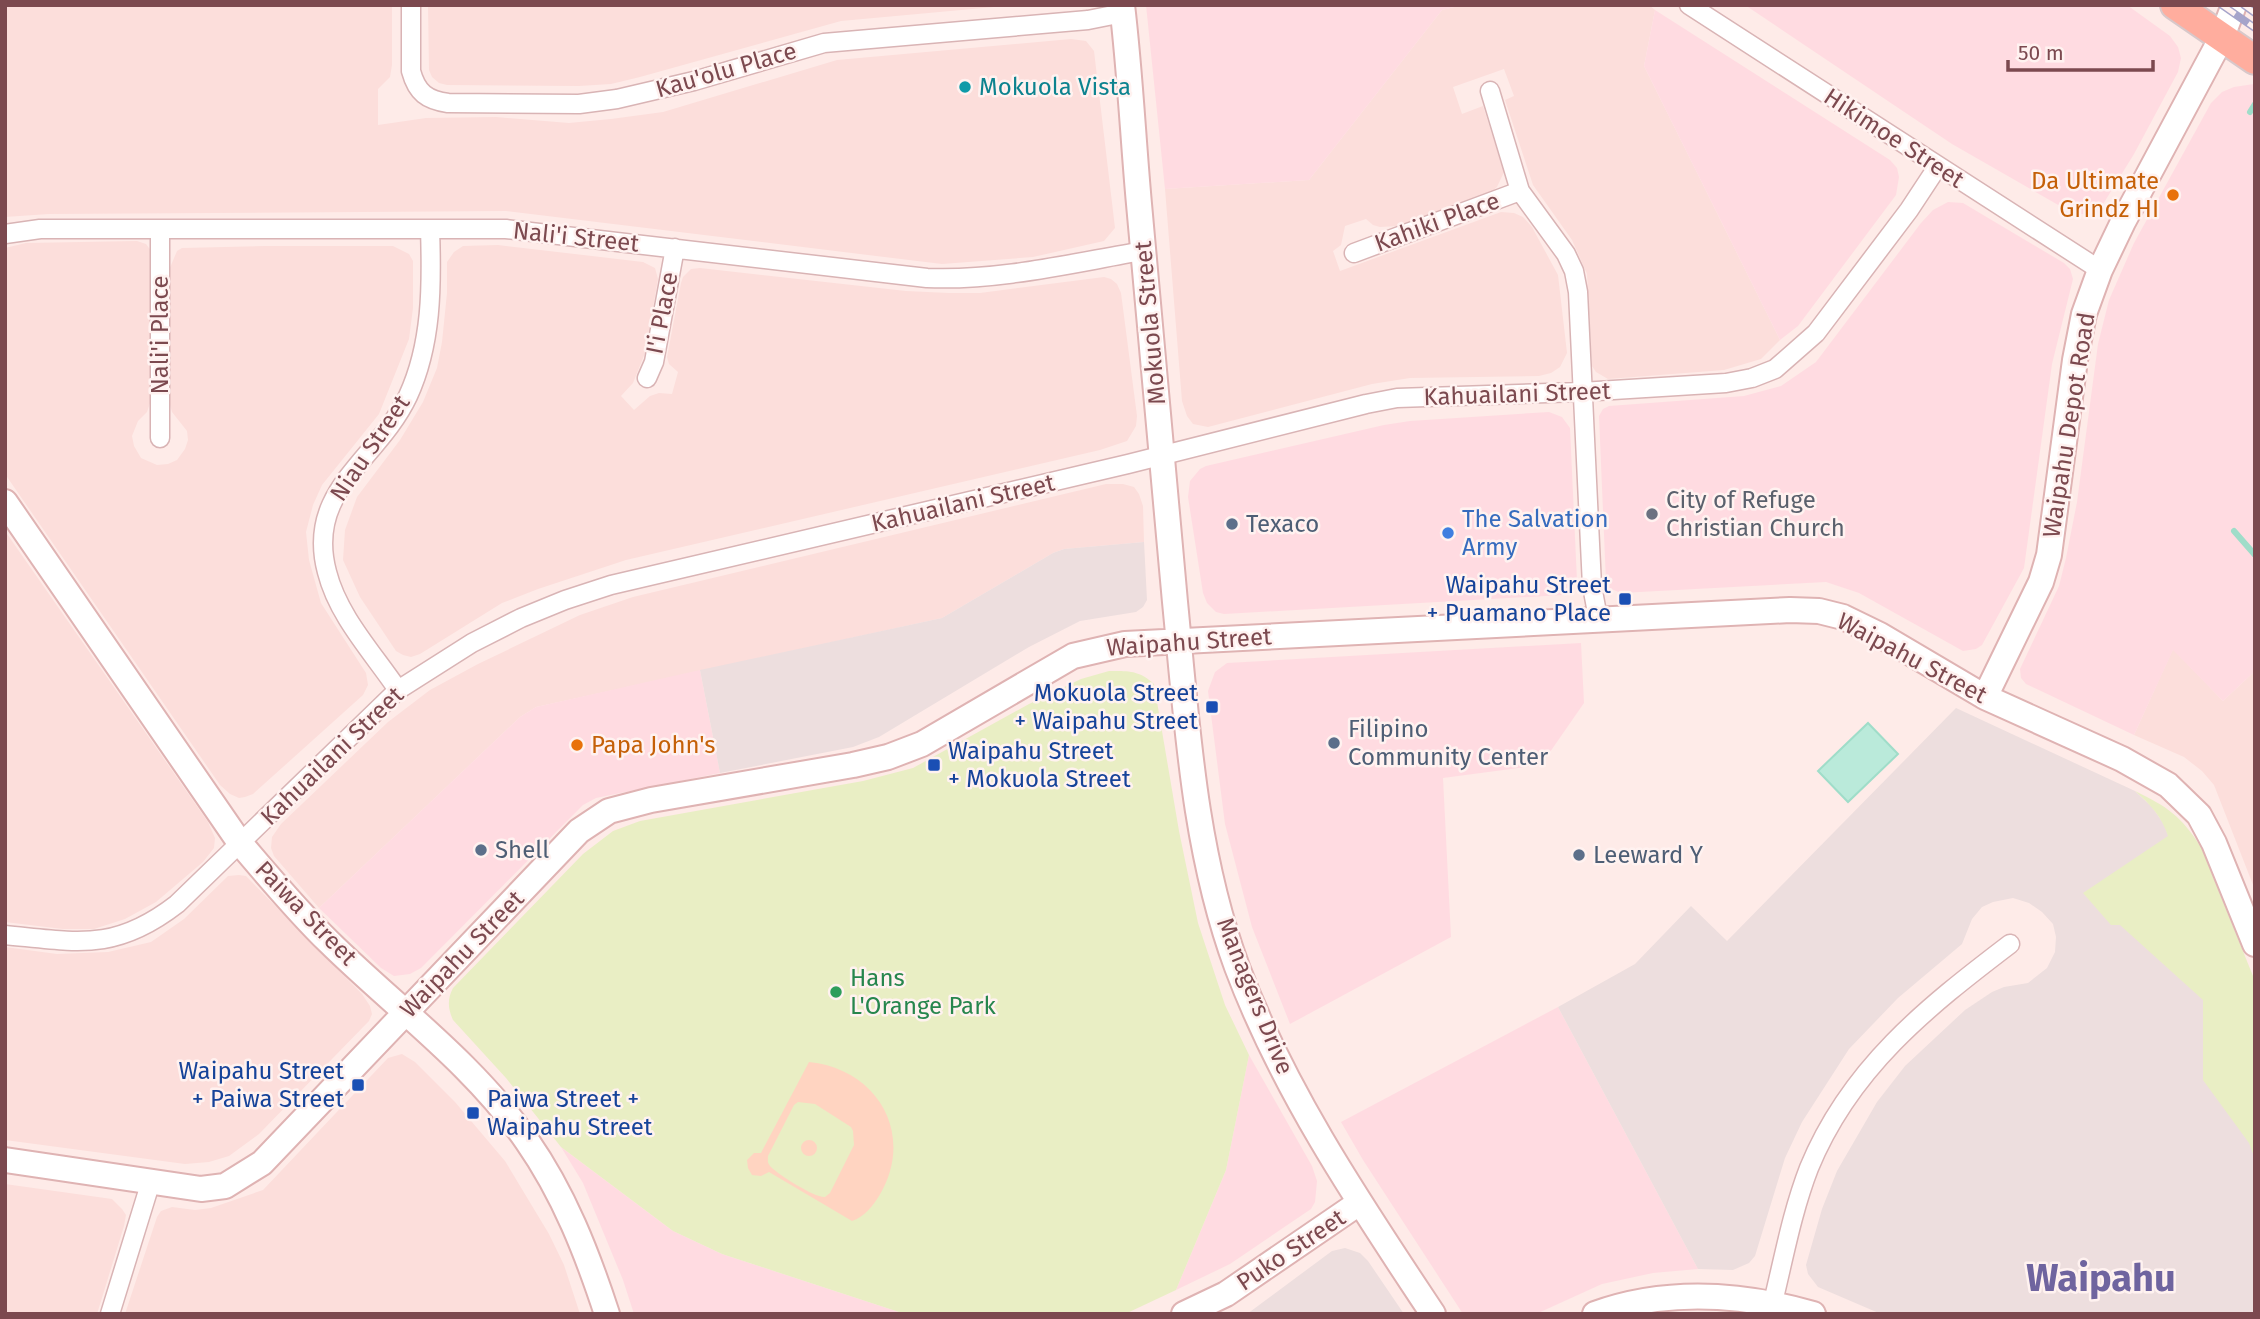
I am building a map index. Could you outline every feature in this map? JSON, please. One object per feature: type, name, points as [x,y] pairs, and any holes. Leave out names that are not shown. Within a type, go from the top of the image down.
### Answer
[{"type":"main road","points":[[2175,5],[2255,60]]},
{"type":"street","name":"Kau'olu Place","points":[[411,5],[411,71],[414,81],[421,92],[432,101],[448,103],[579,103],[617,99],[694,81],[824,43],[1088,20],[1122,9]]},
{"type":"street","name":"Hikimoe Street","points":[[1689,5],[2100,270]]},
{"type":"street","name":"Waipahu Depot Road","points":[[1985,697],[2041,582],[2049,555],[2075,359],[2084,314],[2100,270],[2123,222],[2222,37],[2234,5]]},
{"type":"street","name":"Mokuola Street","points":[[1122,9],[1179,641]]},
{"type":"street","points":[[1490,91],[1520,191],[1560,245],[1574,271],[1578,292],[1592,586],[1598,618]]},
{"type":"street","name":"Kahuailani Street","points":[[5,935],[100,941],[127,934],[153,922],[177,904],[398,690],[472,643],[521,618],[611,585],[1397,398],[1581,392],[1726,383],[1752,378],[1774,369],[1816,333],[1938,166]]},
{"type":"street","name":"Kahiki Place","points":[[1354,253],[1520,191]]},
{"type":"street","name":"Nali'i Street","points":[[5,234],[40,229],[506,229],[927,278],[955,279],[1017,273],[1143,251]]},
{"type":"street","name":"Niau Street","points":[[398,690],[336,597],[327,572],[323,533],[338,488],[395,419],[418,370],[427,338],[430,229]]},
{"type":"street","name":"Nali'i Place","points":[[160,231],[160,439]]},
{"type":"street","name":"I'i Place","points":[[647,378],[654,362],[675,248]]},
{"type":"street","name":"Paiwa Street","points":[[5,502],[240,843],[281,892],[330,943],[407,1012],[480,1085],[527,1140],[556,1186],[580,1236],[607,1314]]},
{"type":"street","name":"Waipahu Street","points":[[5,1160],[201,1189],[225,1186],[251,1171],[271,1153],[579,831],[609,811],[651,800],[888,757],[922,744],[1073,656],[1125,644],[1598,618],[1819,611],[1843,617],[1880,635],[1985,697],[2122,759],[2168,785],[2199,815],[2214,843],[2255,944]]},
{"type":"street","name":"Managers Drive","points":[[1179,641],[1206,857],[1233,955],[1254,1009],[1288,1080],[1359,1203],[1433,1314]]},
{"type":"street","points":[[1773,1302],[1794,1213],[1810,1167],[1846,1101],[1881,1054],[1907,1026],[1942,995],[2010,944]]},
{"type":"street","points":[[110,1314],[151,1181]]},
{"type":"street","name":"Puko Street","points":[[1196,1311],[1226,1294],[1359,1203]]},
{"type":"street","points":[[1595,1314],[1666,1297],[1724,1296],[1773,1302],[1813,1314]]},
{"type":"shaded area","points":[[5,5],[392,5],[392,65],[390,77],[378,89],[378,125],[426,118],[496,117],[569,123],[611,119],[663,112],[837,60],[1071,39],[1086,41],[1094,51],[1115,228],[1104,241],[1033,257],[942,264],[506,211],[49,214],[5,217]]},
{"type":"shaded area","points":[[428,5],[1005,6],[841,21],[640,77],[611,84],[579,86],[439,83],[429,70]]},
{"type":"shaded area","points":[[1146,5],[1462,5],[1442,10],[1309,180],[1165,189]]},
{"type":"shaded area","points":[[1462,5],[1649,5],[1655,10],[1644,66],[1780,340],[1761,359],[1724,370],[1608,379],[1596,372],[1592,366],[1587,274],[1572,240],[1533,185],[1505,100],[1514,96],[1504,69],[1453,87],[1462,114],[1483,106],[1504,172],[1497,187],[1491,192],[1398,226],[1380,227],[1366,219],[1345,226],[1341,245],[1333,251],[1340,271],[1501,212],[1523,217],[1532,227],[1558,275],[1567,353],[1560,367],[1539,376],[1410,378],[1372,384],[1208,427],[1193,424],[1182,401],[1165,189],[1309,180],[1442,10]]},
{"type":"shaded area","points":[[1745,5],[2127,5],[2170,36],[2178,47],[2181,58],[2178,72],[2134,154],[2097,214],[2074,214],[1952,144]]},
{"type":"shaded area","points":[[1655,10],[1890,160],[1897,168],[1899,177],[1896,195],[1798,326],[1780,340],[1644,66]]},
{"type":"shaded area","points":[[2254,84],[2255,671],[2223,701],[2173,650],[2134,735],[2026,684],[2021,678],[2020,669],[2059,586],[2066,558],[2077,502],[2098,344],[2109,300],[2134,243],[2211,103],[2222,92]]},
{"type":"shaded area","points":[[1948,202],[1963,203],[2064,263],[2070,269],[2073,279],[2052,364],[2024,568],[1982,645],[1963,651],[1859,593],[1826,582],[1621,593],[1609,588],[1606,582],[1599,416],[1603,409],[1609,406],[1744,396],[1781,386],[1816,362],[1921,223],[1933,210]]},
{"type":"shaded area","points":[[137,241],[146,244],[152,252],[153,394],[147,412],[138,421],[132,436],[141,458],[157,465],[177,460],[188,440],[187,431],[172,412],[168,398],[169,270],[177,251],[182,248],[264,246],[393,246],[409,254],[413,261],[413,308],[409,339],[379,414],[322,485],[306,532],[309,560],[321,603],[366,673],[368,685],[363,695],[253,794],[245,797],[239,798],[230,794],[220,785],[5,474],[5,248],[26,243]]},
{"type":"shaded area","points":[[498,245],[643,262],[655,268],[658,279],[645,353],[633,383],[621,396],[634,410],[650,396],[659,393],[672,394],[678,372],[669,364],[667,357],[681,283],[691,269],[949,293],[980,293],[1104,277],[1117,284],[1121,293],[1137,416],[1136,426],[1127,441],[1100,450],[626,560],[502,603],[420,654],[411,657],[403,655],[396,651],[360,597],[343,560],[345,530],[357,497],[400,440],[423,402],[437,368],[447,293],[447,262],[454,252],[463,246]]},
{"type":"shaded area","points":[[1549,412],[1562,417],[1570,428],[1577,581],[1570,592],[1563,595],[1224,614],[1216,612],[1207,603],[1203,593],[1188,497],[1190,481],[1200,469],[1384,425]]},
{"type":"shaded area","points":[[1106,484],[1134,487],[1139,494],[1143,506],[1144,542],[1064,549],[1053,553],[942,618],[536,707],[520,717],[319,908],[274,856],[271,848],[272,837],[281,824],[388,722],[430,690],[580,615],[633,597]]},
{"type":"shaded area","points":[[5,531],[208,822],[215,838],[214,848],[203,862],[156,902],[125,919],[94,929],[63,929],[5,922]]},
{"type":"shaded area","points":[[1144,542],[1147,600],[1136,612],[1080,621],[1029,647],[879,737],[853,747],[720,773],[700,670],[942,618],[1053,553],[1064,549]]},
{"type":"shaded area","points":[[1581,643],[1584,703],[1541,765],[1443,778],[1451,937],[1290,1024],[1252,927],[1225,824],[1208,691],[1215,672],[1227,663]]},
{"type":"shaded area","points":[[2173,649],[2223,701],[2255,671],[2255,890],[2214,785],[2184,757],[2134,735]]},
{"type":"shaded area","points":[[700,670],[720,773],[596,798],[583,805],[421,968],[410,974],[394,976],[381,968],[319,908],[520,717],[536,707]]},
{"type":"shaded area","name":"Hans L'Orange Park","points":[[1109,671],[1128,671],[1149,679],[1154,684],[1198,923],[1225,1005],[1249,1055],[1226,1170],[1176,1290],[1125,1314],[905,1314],[722,1254],[673,1231],[561,1147],[506,1078],[453,1020],[449,1004],[453,988],[583,854],[613,831],[640,821],[863,781],[913,768],[1029,704],[1081,679]]},
{"type":"shaded area","points":[[1956,708],[2135,791],[2152,807],[2164,824],[2255,1072],[2255,1314],[1881,1314],[1818,1287],[1808,1274],[1806,1265],[1822,1209],[1837,1171],[1877,1102],[1905,1066],[1965,1010],[1992,992],[2028,983],[2047,968],[2055,952],[2053,924],[2029,903],[2013,898],[1982,907],[1972,919],[1962,944],[1898,998],[1849,1049],[1802,1122],[1785,1158],[1755,1256],[1749,1263],[1733,1270],[1698,1269],[1558,1007],[1635,964],[1691,906],[1727,941]]},
{"type":"shaded area","points":[[1868,723],[1898,754],[1848,802],[1818,771]]},
{"type":"shaded area","points":[[2135,791],[2173,813],[2201,847],[2255,981],[2255,1159],[2249,1143],[2203,1080],[2203,1000],[2120,925],[2111,925],[2083,893],[2168,836],[2155,811]]},
{"type":"shaded area","points":[[228,876],[246,876],[362,994],[370,1006],[372,1014],[369,1021],[259,1134],[229,1156],[209,1162],[185,1164],[5,1140],[5,947],[57,954],[108,952],[151,942],[184,919]]},
{"type":"shaded area","points":[[1558,1007],[1698,1269],[1653,1273],[1602,1284],[1536,1314],[1463,1314],[1341,1122]]},
{"type":"shaded area","points":[[402,1054],[415,1062],[455,1102],[505,1161],[549,1234],[564,1265],[580,1314],[125,1314],[161,1211],[172,1207],[195,1210],[211,1208],[263,1190],[388,1058]]},
{"type":"shaded area","points":[[1249,1055],[1312,1166],[1317,1181],[1315,1202],[1311,1209],[1230,1264],[1176,1290],[1226,1170]]},
{"type":"shaded area","points":[[561,1147],[673,1231],[722,1254],[905,1314],[634,1314],[583,1183]]},
{"type":"shaded area","points":[[5,1184],[112,1199],[122,1209],[126,1215],[124,1226],[97,1314],[5,1314]]},
{"type":"shaded area","points":[[1345,1248],[1360,1253],[1368,1261],[1404,1314],[1247,1314],[1332,1251]]},
{"type":"sand","points":[[809,1062],[833,1067],[854,1077],[871,1091],[884,1109],[891,1129],[893,1150],[889,1173],[874,1204],[852,1221],[769,1172],[761,1176],[752,1175],[747,1160],[754,1153],[761,1153]],"holes":[[[798,1102],[815,1104],[851,1127],[853,1131],[854,1145],[830,1193],[825,1197],[813,1194],[789,1180],[768,1162],[768,1156],[794,1105]]]},
{"type":"sand","points":[[809,1140],[815,1142],[815,1154],[809,1156],[803,1154],[801,1148],[803,1142]]},
{"type":"waterway","points":[[2250,112],[2255,104]]},
{"type":"waterway","points":[[2234,531],[2255,555]]},
{"type":"railway","points":[[2222,5],[2255,28]]},
{"type":"railway","points":[[2244,5],[2255,13]]},
{"type":"place","name":"Mokuola Vista","points":[[965,87]]},
{"type":"place","name":"Da Ultimate Grindz HI","points":[[2173,195]]},
{"type":"place","name":"City of Refuge Christian Church","points":[[1652,514]]},
{"type":"place","name":"Texaco","points":[[1232,524]]},
{"type":"place","name":"The Salvation Army","points":[[1448,533]]},
{"type":"place","name":"Waipahu Street + Puamano Place","points":[[1625,599]]},
{"type":"place","name":"Mokuola Street + Waipahu Street","points":[[1212,707]]},
{"type":"place","name":"Filipino Community Center","points":[[1334,743]]},
{"type":"place","name":"Papa John's","points":[[577,745]]},
{"type":"place","name":"Waipahu Street + Mokuola Street","points":[[934,765]]},
{"type":"place","name":"Shell","points":[[481,850]]},
{"type":"place","name":"Leeward Y","points":[[1579,855]]},
{"type":"place","name":"Hans L'Orange Park","points":[[836,992]]},
{"type":"place","name":"Waipahu Street + Paiwa Street","points":[[358,1085]]},
{"type":"place","name":"Paiwa Street + Waipahu Street","points":[[473,1113]]},
{"type":"district","name":"Waipahu","points":[[2101,1278]]}]
